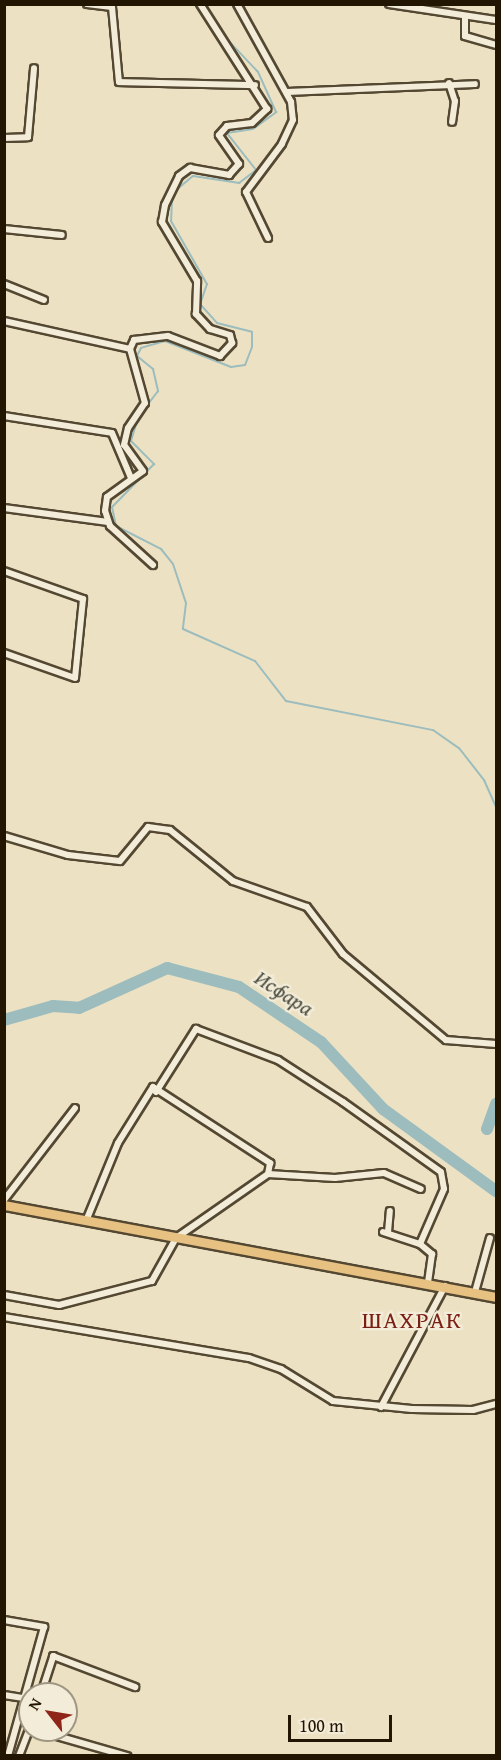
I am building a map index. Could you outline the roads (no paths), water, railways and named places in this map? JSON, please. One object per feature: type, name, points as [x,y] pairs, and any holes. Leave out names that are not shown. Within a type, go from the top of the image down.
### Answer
[{"type":"main road","points":[[4,1204],[176,1238],[428,1282],[496,1297]]},
{"type":"street","points":[[87,4],[112,7],[119,82],[255,85]]},
{"type":"street","points":[[108,522],[107,497],[143,465],[129,457],[124,445],[128,428],[145,403],[129,349],[134,340],[168,336],[220,356],[228,352],[230,335],[210,329],[196,314],[197,280],[162,222],[179,176],[190,168],[229,175],[239,164],[219,135],[227,126],[264,115],[267,109],[255,85],[200,4]]},
{"type":"street","points":[[237,4],[287,92],[293,120],[282,144],[246,192],[268,238]]},
{"type":"street","points":[[389,4],[465,18],[496,20]]},
{"type":"street","points":[[465,18],[465,36],[496,45]]},
{"type":"street","points":[[4,138],[28,137],[34,68]]},
{"type":"street","points":[[287,92],[449,83],[475,84]]},
{"type":"street","points":[[449,83],[455,100],[452,122]]},
{"type":"street","points":[[4,229],[63,235]]},
{"type":"street","points":[[4,284],[44,300]]},
{"type":"street","points":[[4,321],[129,349]]},
{"type":"street","points":[[4,416],[112,433],[131,478]]},
{"type":"street","points":[[4,508],[108,522],[153,565]]},
{"type":"street","points":[[4,571],[83,599],[75,678],[4,653]]},
{"type":"street","points":[[4,836],[68,855],[120,861],[148,827],[170,830],[233,881],[307,907],[343,954],[446,1040],[496,1044]]},
{"type":"street","points":[[156,1092],[196,1029],[278,1060],[441,1172],[444,1189],[420,1244]]},
{"type":"street","points":[[86,1221],[118,1143],[153,1087],[156,1092],[270,1163],[268,1174]]},
{"type":"street","points":[[4,1200],[75,1108]]},
{"type":"street","points":[[4,1295],[59,1305],[152,1281],[176,1238],[268,1174],[335,1178],[384,1173],[421,1189]]},
{"type":"street","points":[[390,1211],[386,1232],[420,1244],[432,1254],[428,1282]]},
{"type":"street","points":[[475,1292],[490,1238]]},
{"type":"street","points":[[381,1407],[445,1286]]},
{"type":"street","points":[[4,1317],[249,1358],[281,1369],[333,1401],[381,1407],[473,1410],[496,1404]]},
{"type":"street","points":[[4,1620],[44,1627],[29,1682]]},
{"type":"street","points":[[45,1682],[53,1656],[135,1687]]},
{"type":"street","points":[[8,1755],[18,1719]]},
{"type":"street","points":[[78,1741],[128,1755]]},
{"type":"waterway","points":[[209,13],[219,28]]},
{"type":"waterway","points":[[175,191],[193,176],[239,183],[256,170],[227,133],[253,129],[276,112],[258,72],[224,36]]},
{"type":"waterway","points":[[172,196],[171,221],[207,284],[200,304],[217,323],[252,332],[252,347],[245,365],[231,367],[165,341],[141,348],[137,356],[153,369],[158,391],[138,418],[131,441],[154,464],[112,507],[116,526],[161,549],[173,564],[186,603],[183,629],[255,661],[286,701],[433,730],[459,748],[484,780],[496,807]]},
{"type":"waterway","name":"Исфара","points":[[4,1020],[53,1006],[79,1008],[167,968],[239,987],[321,1042],[383,1109],[496,1191]]},
{"type":"waterway","points":[[487,1129],[496,1104]]},
{"type":"district","name":"ШАХРАК","points":[[412,1320]]}]
